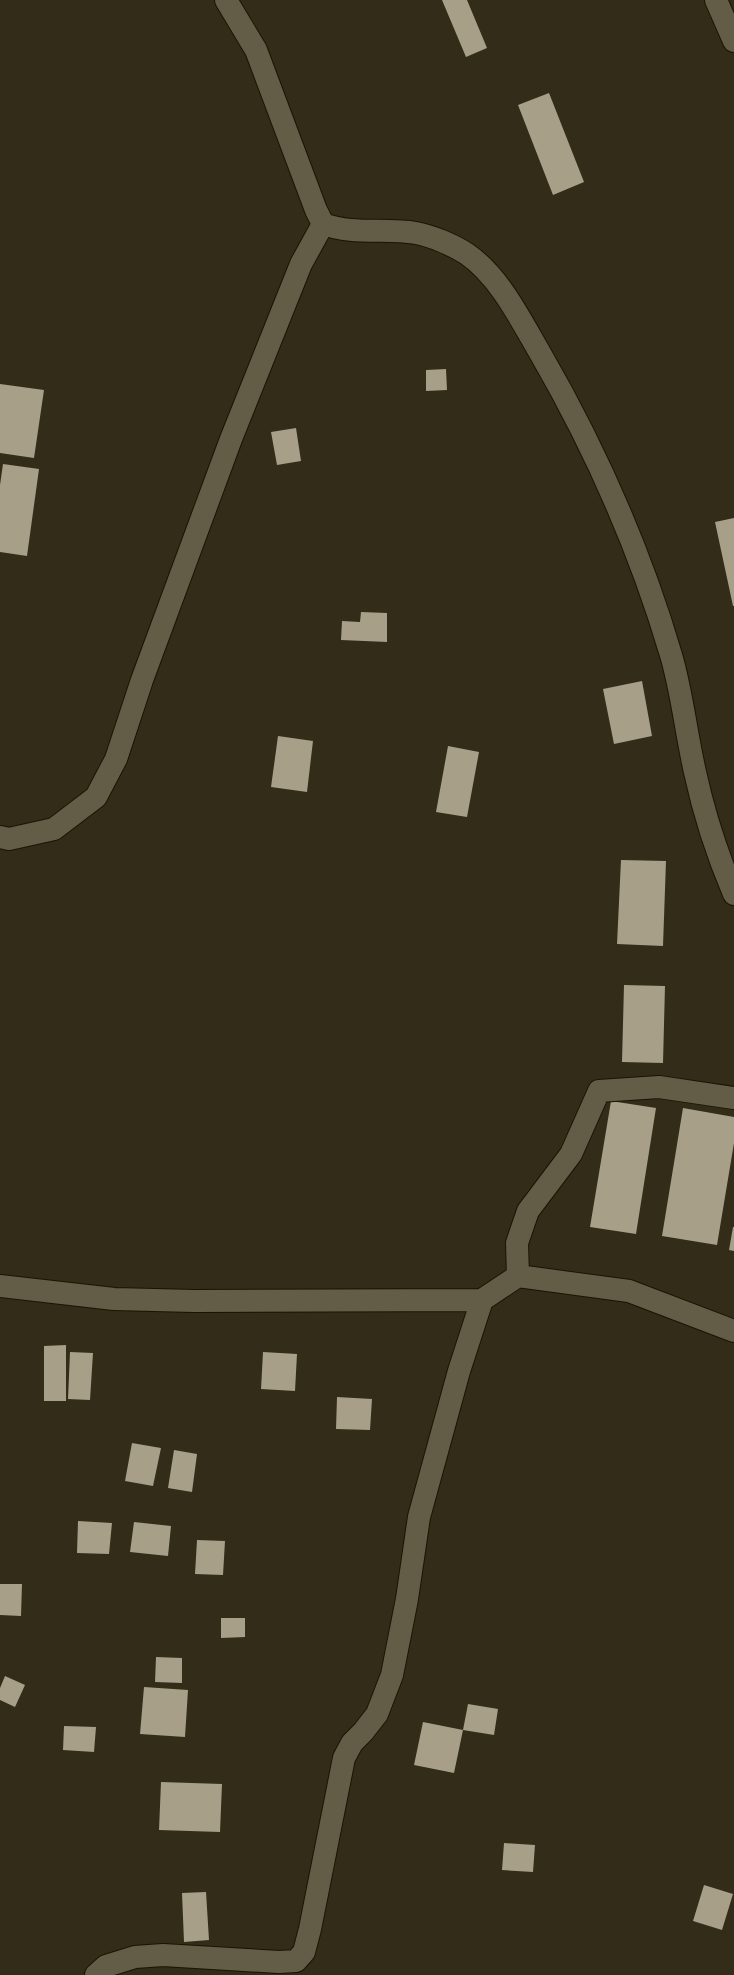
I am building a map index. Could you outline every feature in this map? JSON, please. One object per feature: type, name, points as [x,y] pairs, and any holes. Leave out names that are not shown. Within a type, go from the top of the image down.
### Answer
[{"type":"street","points":[[226,0],[256,50],[316,210],[323,224],[337,229],[416,234],[446,244],[466,254],[482,267],[510,302],[564,394],[605,478],[641,569],[671,656],[695,774],[717,855],[734,894]]},
{"type":"street","points":[[716,0],[734,41]]},
{"type":"street","points":[[0,837],[9,839],[54,829],[96,798],[110,772],[116,759],[142,680],[231,439],[301,264],[323,224]]},
{"type":"street","points":[[518,1276],[517,1243],[528,1210],[572,1154],[600,1091],[660,1086],[734,1098]]},
{"type":"street","points":[[0,1286],[114,1299],[482,1300],[518,1276],[629,1291],[734,1331]]},
{"type":"street","points":[[96,1975],[106,1966],[135,1957],[164,1955],[279,1962],[296,1961],[304,1952],[310,1929],[344,1758],[352,1743],[377,1714],[392,1675],[407,1599],[420,1517],[458,1371],[482,1300]]},
{"type":"building","points":[[442,0],[467,0],[487,48],[466,57]]},
{"type":"building","points":[[549,93],[584,182],[553,195],[518,105]]},
{"type":"building","points":[[446,369],[447,390],[426,391],[426,370]]},
{"type":"building","points":[[0,384],[44,390],[34,458],[0,453]]},
{"type":"building","points":[[296,428],[301,461],[277,465],[271,432]]},
{"type":"building","points":[[3,464],[39,469],[27,556],[0,552],[0,485]]},
{"type":"building","points":[[734,518],[734,606],[733,606],[715,522]]},
{"type":"building","points":[[361,612],[387,613],[387,642],[341,640],[342,621],[360,622]]},
{"type":"building","points":[[642,681],[652,736],[614,744],[603,689]]},
{"type":"building","points":[[278,736],[313,741],[307,792],[271,787]]},
{"type":"building","points":[[448,746],[479,752],[467,817],[436,812]]},
{"type":"building","points":[[621,860],[666,861],[663,946],[617,944]]},
{"type":"building","points":[[624,985],[665,986],[663,1063],[622,1062]]},
{"type":"building","points":[[611,1101],[656,1108],[636,1234],[590,1227]]},
{"type":"building","points":[[683,1108],[734,1117],[734,1143],[717,1245],[662,1236]]},
{"type":"building","points":[[734,1227],[734,1251],[729,1250]]},
{"type":"building","points":[[66,1345],[66,1401],[44,1401],[44,1346]]},
{"type":"building","points":[[70,1352],[93,1353],[90,1400],[68,1399]]},
{"type":"building","points":[[263,1352],[297,1354],[295,1391],[261,1389]]},
{"type":"building","points":[[337,1397],[372,1399],[370,1430],[336,1429]]},
{"type":"building","points":[[132,1443],[161,1448],[153,1486],[125,1481]]},
{"type":"building","points":[[174,1450],[197,1454],[192,1492],[168,1488]]},
{"type":"building","points":[[78,1521],[112,1523],[109,1554],[77,1553]]},
{"type":"building","points":[[134,1522],[171,1526],[168,1556],[130,1552]]},
{"type":"building","points":[[197,1540],[225,1541],[223,1575],[195,1574]]},
{"type":"building","points":[[0,1584],[22,1584],[21,1616],[0,1615]]},
{"type":"building","points":[[221,1618],[245,1618],[245,1637],[221,1638]]},
{"type":"building","points":[[156,1657],[182,1658],[182,1683],[155,1682]]},
{"type":"building","points":[[5,1676],[25,1685],[15,1707],[0,1700],[0,1688]]},
{"type":"building","points":[[144,1687],[188,1690],[185,1737],[140,1734]]},
{"type":"building","points":[[468,1704],[498,1709],[494,1735],[463,1730]]},
{"type":"building","points":[[423,1722],[463,1730],[454,1773],[414,1765]]},
{"type":"building","points":[[64,1726],[96,1727],[94,1752],[63,1750]]},
{"type":"building","points":[[161,1782],[222,1784],[220,1832],[159,1830]]},
{"type":"building","points":[[504,1843],[535,1845],[533,1872],[502,1870]]},
{"type":"building","points":[[704,1885],[733,1894],[722,1930],[693,1921]]},
{"type":"building","points":[[206,1892],[209,1940],[184,1942],[182,1893]]}]
